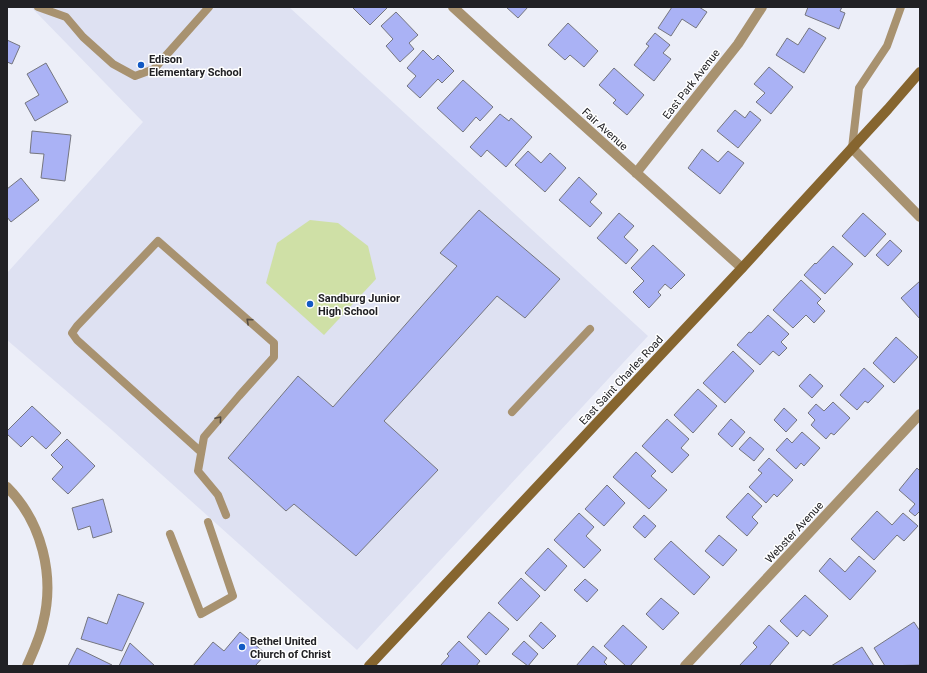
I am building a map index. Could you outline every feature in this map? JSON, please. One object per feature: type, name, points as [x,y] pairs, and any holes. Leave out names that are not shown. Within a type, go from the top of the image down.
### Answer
[{"type":"main road","name":"East Saint Charles Road","points":[[369,666],[742,268],[920,72]]},
{"type":"main road","name":"East Saint Charles Road","points":[[888,109],[920,80]]},
{"type":"street","name":"Fair Avenue","points":[[454,7],[742,268]]},
{"type":"street","name":"East Park Avenue","points":[[636,173],[738,44],[762,7]]},
{"type":"street","points":[[852,148],[920,217]]},
{"type":"street","name":"Webster Avenue","points":[[685,666],[920,414]]},
{"type":"street","points":[[7,487],[29,516],[35,529],[41,546],[48,576],[44,622],[27,666]]},
{"type":"lane","points":[[38,7],[66,17],[83,37],[113,64],[135,76],[154,69],[209,7]]},
{"type":"lane","points":[[852,148],[859,88],[888,46],[901,7]]},
{"type":"lane","points":[[201,452],[77,340],[72,333],[158,241],[274,343],[274,357],[238,396],[204,437],[198,470],[218,495],[226,515]]},
{"type":"lane","points":[[512,412],[590,329]]},
{"type":"lane","points":[[170,534],[201,614],[232,596],[208,522]]},
{"type":"shaded area","name":"Sandburg Junior High School","points":[[28,7],[289,7],[648,336],[357,650],[112,430],[7,340],[7,273],[143,122],[32,8]]},
{"type":"green space","points":[[310,220],[338,223],[368,246],[376,279],[324,335],[266,283],[277,243]]},
{"type":"building","points":[[352,7],[388,7],[370,25]]},
{"type":"building","points":[[506,7],[528,7],[518,18]]},
{"type":"building","points":[[672,7],[699,7],[707,12],[696,28],[682,19],[671,36],[658,28]]},
{"type":"building","points":[[808,7],[842,7],[840,11],[845,13],[839,29],[805,15]]},
{"type":"building","points":[[396,12],[418,35],[409,43],[414,49],[400,62],[386,46],[393,39],[381,26]]},
{"type":"building","points":[[568,23],[598,51],[584,67],[570,55],[565,60],[548,45]]},
{"type":"building","points":[[809,28],[826,38],[804,73],[776,55],[787,38],[798,45]]},
{"type":"building","points":[[655,33],[670,45],[663,53],[671,59],[654,81],[634,65],[649,46],[646,44]]},
{"type":"building","points":[[7,40],[20,46],[12,64],[7,62]]},
{"type":"building","points":[[423,50],[433,60],[438,55],[454,71],[442,83],[438,79],[420,98],[407,86],[416,76],[407,68]]},
{"type":"building","points":[[46,63],[68,102],[35,121],[25,103],[39,95],[27,74]]},
{"type":"building","points":[[769,67],[793,87],[771,114],[756,102],[765,93],[754,84]]},
{"type":"building","points":[[614,68],[644,95],[627,115],[613,103],[616,100],[599,85]]},
{"type":"building","points":[[463,80],[493,107],[480,121],[476,117],[463,132],[437,108]]},
{"type":"building","points":[[735,110],[745,118],[750,111],[761,120],[738,148],[717,131]]},
{"type":"building","points":[[500,114],[509,121],[511,118],[532,137],[506,167],[487,150],[481,157],[470,147]]},
{"type":"building","points":[[32,131],[71,135],[65,181],[41,178],[44,154],[30,153]]},
{"type":"building","points":[[702,149],[718,162],[728,151],[744,163],[720,194],[688,168]]},
{"type":"building","points":[[528,151],[541,163],[550,153],[566,168],[545,192],[515,165]]},
{"type":"building","points":[[579,177],[597,194],[590,202],[602,213],[590,227],[559,200]]},
{"type":"building","points":[[21,178],[39,200],[11,222],[7,217],[7,189]]},
{"type":"building","points":[[479,210],[560,279],[525,318],[497,296],[384,421],[438,470],[356,556],[294,504],[286,511],[228,458],[298,376],[333,407],[457,266],[440,253]]},
{"type":"building","points":[[619,213],[634,226],[624,237],[638,250],[626,264],[597,238]]},
{"type":"building","points":[[863,213],[886,234],[865,257],[842,236]]},
{"type":"building","points":[[890,240],[902,251],[888,266],[876,255]]},
{"type":"building","points":[[653,245],[685,275],[671,289],[665,284],[658,292],[661,295],[649,308],[633,292],[644,281],[631,268]]},
{"type":"building","points":[[833,246],[853,264],[825,294],[804,275]]},
{"type":"building","points":[[801,280],[821,299],[817,303],[825,311],[814,323],[806,315],[793,328],[773,310]]},
{"type":"building","points":[[920,281],[920,319],[901,298]]},
{"type":"building","points":[[768,315],[789,334],[781,342],[787,348],[779,356],[773,351],[760,365],[737,345]]},
{"type":"building","points":[[896,337],[918,357],[894,383],[873,363]]},
{"type":"building","points":[[733,351],[754,371],[725,403],[703,383]]},
{"type":"building","points":[[864,368],[884,386],[868,403],[865,401],[857,410],[840,395]]},
{"type":"building","points":[[810,374],[823,386],[812,398],[799,386]]},
{"type":"building","points":[[698,389],[717,406],[693,433],[674,415]]},
{"type":"building","points":[[833,402],[850,418],[834,435],[831,433],[826,439],[811,425],[815,420],[808,413],[816,404],[824,411]]},
{"type":"building","points":[[32,406],[61,433],[46,449],[32,436],[21,447],[7,434],[7,431]]},
{"type":"building","points":[[784,408],[797,420],[786,432],[774,420]]},
{"type":"building","points":[[667,419],[689,439],[681,448],[689,455],[672,473],[642,446]]},
{"type":"building","points":[[731,419],[745,432],[732,447],[718,434]]},
{"type":"building","points":[[802,432],[820,448],[804,466],[801,463],[796,469],[776,450],[787,438],[792,443]]},
{"type":"building","points":[[750,437],[764,449],[754,461],[739,449]]},
{"type":"building","points":[[67,439],[95,466],[68,494],[52,479],[63,467],[51,455]]},
{"type":"building","points":[[636,452],[656,471],[651,476],[667,490],[649,509],[613,477]]},
{"type":"building","points":[[769,458],[793,480],[777,497],[774,494],[766,503],[749,487],[762,473],[758,470]]},
{"type":"building","points":[[917,468],[920,471],[920,511],[915,516],[909,511],[915,504],[899,490]]},
{"type":"building","points":[[607,485],[625,503],[604,526],[585,509]]},
{"type":"building","points":[[748,493],[762,506],[752,517],[758,523],[747,536],[726,517]]},
{"type":"building","points":[[103,499],[112,532],[93,538],[90,526],[78,530],[72,508]]},
{"type":"building","points":[[877,511],[892,525],[903,513],[918,526],[904,541],[897,535],[874,560],[851,539]]},
{"type":"building","points":[[579,513],[594,527],[586,536],[601,550],[584,568],[554,540]]},
{"type":"building","points":[[644,515],[656,526],[645,538],[633,527]]},
{"type":"building","points":[[719,535],[737,550],[723,566],[705,551]]},
{"type":"building","points":[[671,541],[710,577],[694,595],[654,559]]},
{"type":"building","points":[[548,548],[567,566],[545,591],[525,573]]},
{"type":"building","points":[[859,556],[876,571],[850,600],[819,571],[830,558],[845,572]]},
{"type":"building","points":[[521,578],[540,596],[517,621],[498,603]]},
{"type":"building","points":[[585,579],[598,590],[587,602],[574,590]]},
{"type":"building","points":[[118,594],[144,603],[122,651],[81,639],[88,617],[107,624]]},
{"type":"building","points":[[805,595],[828,616],[810,636],[803,630],[797,637],[780,621]]},
{"type":"building","points":[[661,598],[679,613],[663,630],[646,614]]},
{"type":"building","points":[[489,612],[509,629],[486,655],[467,637]]},
{"type":"building","points":[[541,622],[556,636],[543,649],[529,636]]},
{"type":"building","points":[[914,622],[920,631],[920,665],[885,666],[874,648]]},
{"type":"building","points":[[623,625],[647,647],[630,666],[626,666],[604,646]]},
{"type":"building","points":[[769,625],[789,643],[769,666],[739,666],[757,647],[753,643]]},
{"type":"building","name":"Bethel United Church of Christ","points":[[240,632],[266,654],[255,666],[193,666],[213,642],[224,651]]},
{"type":"building","points":[[459,641],[480,661],[476,666],[440,666],[449,656],[447,654]]},
{"type":"building","points":[[524,641],[538,654],[528,666],[512,654]]},
{"type":"building","points":[[130,643],[155,666],[119,666]]},
{"type":"building","points":[[593,646],[607,658],[604,662],[608,666],[576,666]]},
{"type":"building","points":[[862,647],[874,666],[831,666]]},
{"type":"building","points":[[77,648],[112,665],[68,666]]},
{"type":"place","name":"Edison Elementary School","points":[[141,65]]},
{"type":"place","name":"Sandburg Junior High School","points":[[310,304]]},
{"type":"place","name":"Bethel United Church of Christ","points":[[242,647]]}]
